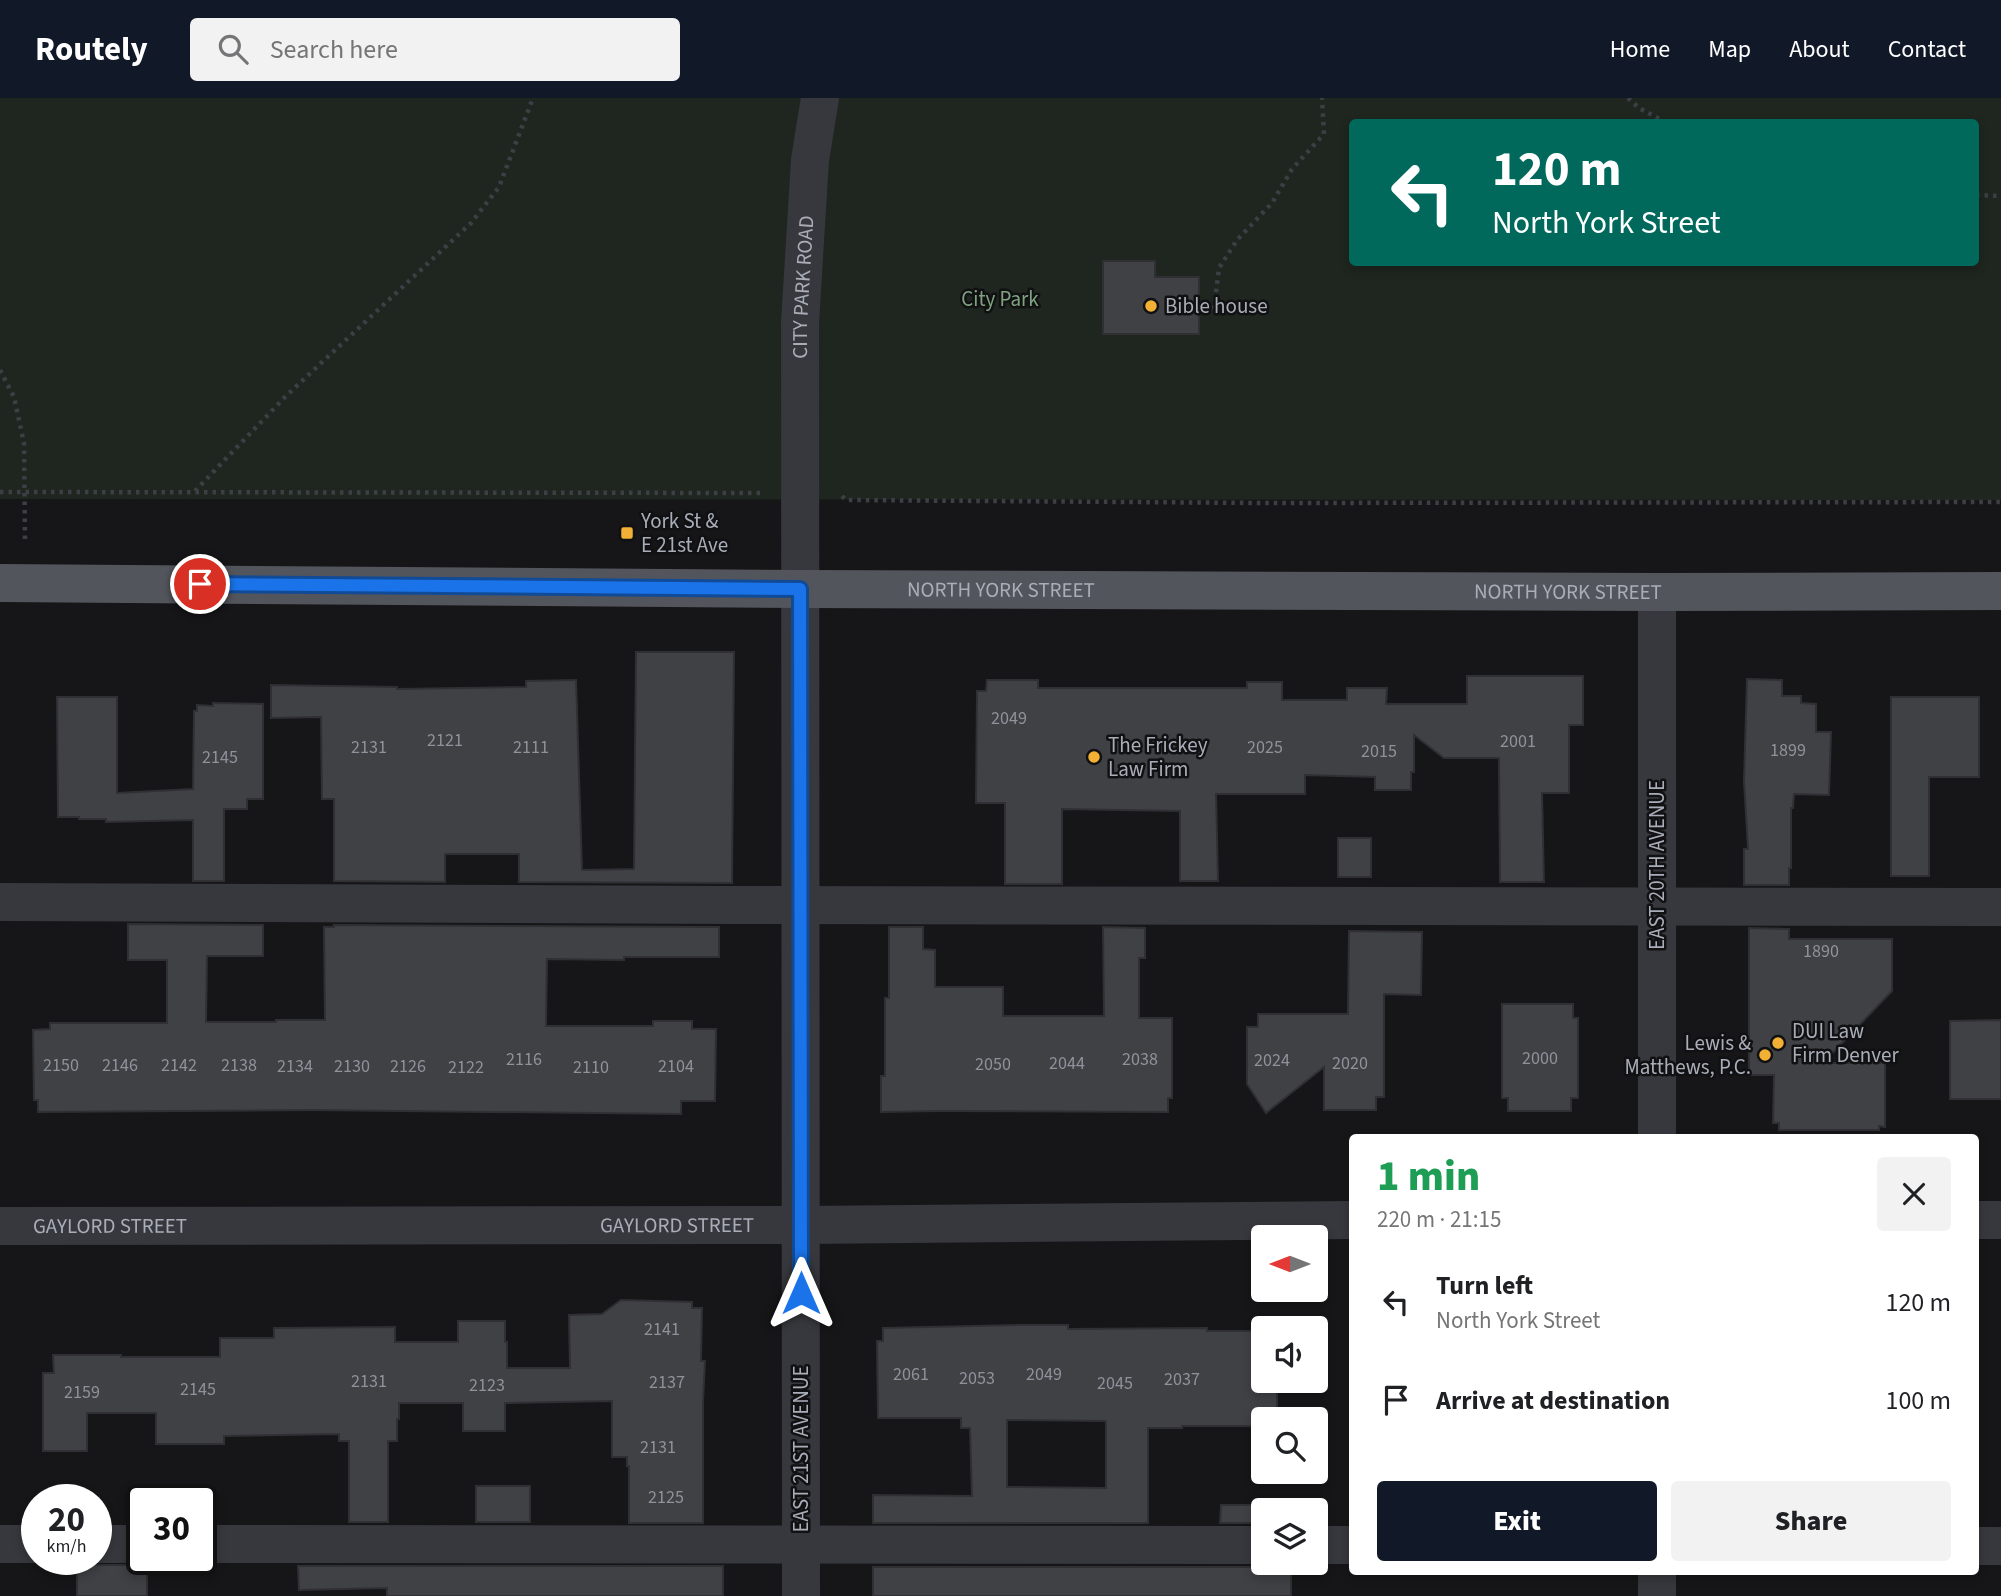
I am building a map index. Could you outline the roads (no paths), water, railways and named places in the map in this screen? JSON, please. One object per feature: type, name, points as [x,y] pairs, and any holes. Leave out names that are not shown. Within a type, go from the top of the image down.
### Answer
[{"type":"main road","name":"NORTH YORK STREET","points":[[0,583],[800,589],[2001,591]]},
{"type":"street","name":"CITY PARK ROAD","points":[[800,589],[800,310],[810,160],[820,98]]},
{"type":"street","name":"EAST 21ST AVENUE","points":[[800,589],[802,1596]]},
{"type":"street","name":"EAST 20TH AVENUE","points":[[1657,592],[1657,1134]]},
{"type":"street","points":[[0,902],[2001,907]]},
{"type":"street","name":"GAYLORD STREET","points":[[0,1226],[800,1225],[1349,1220]]},
{"type":"street","points":[[1979,1220],[2001,1220]]},
{"type":"street","points":[[0,1544],[21,1544]]},
{"type":"street","points":[[217,1544],[1251,1545]]},
{"type":"street","points":[[1328,1545],[1349,1545]]},
{"type":"street","points":[[1979,1546],[2001,1546]]},
{"type":"street","points":[[1657,1575],[1657,1596]]},
{"type":"place","name":"Bible house","points":[[1151,306]]},
{"type":"place","name":"York St & E 21st Ave","points":[[627,533]]},
{"type":"place","name":"The Frickey Law Firm","points":[[1094,757]]},
{"type":"place","name":"DUI Law Firm Denver","points":[[1778,1043]]},
{"type":"place","name":"Lewis & Matthews, P.C.","points":[[1765,1055]]},
{"type":"park label","name":"City Park","points":[[1000,299]]}]
